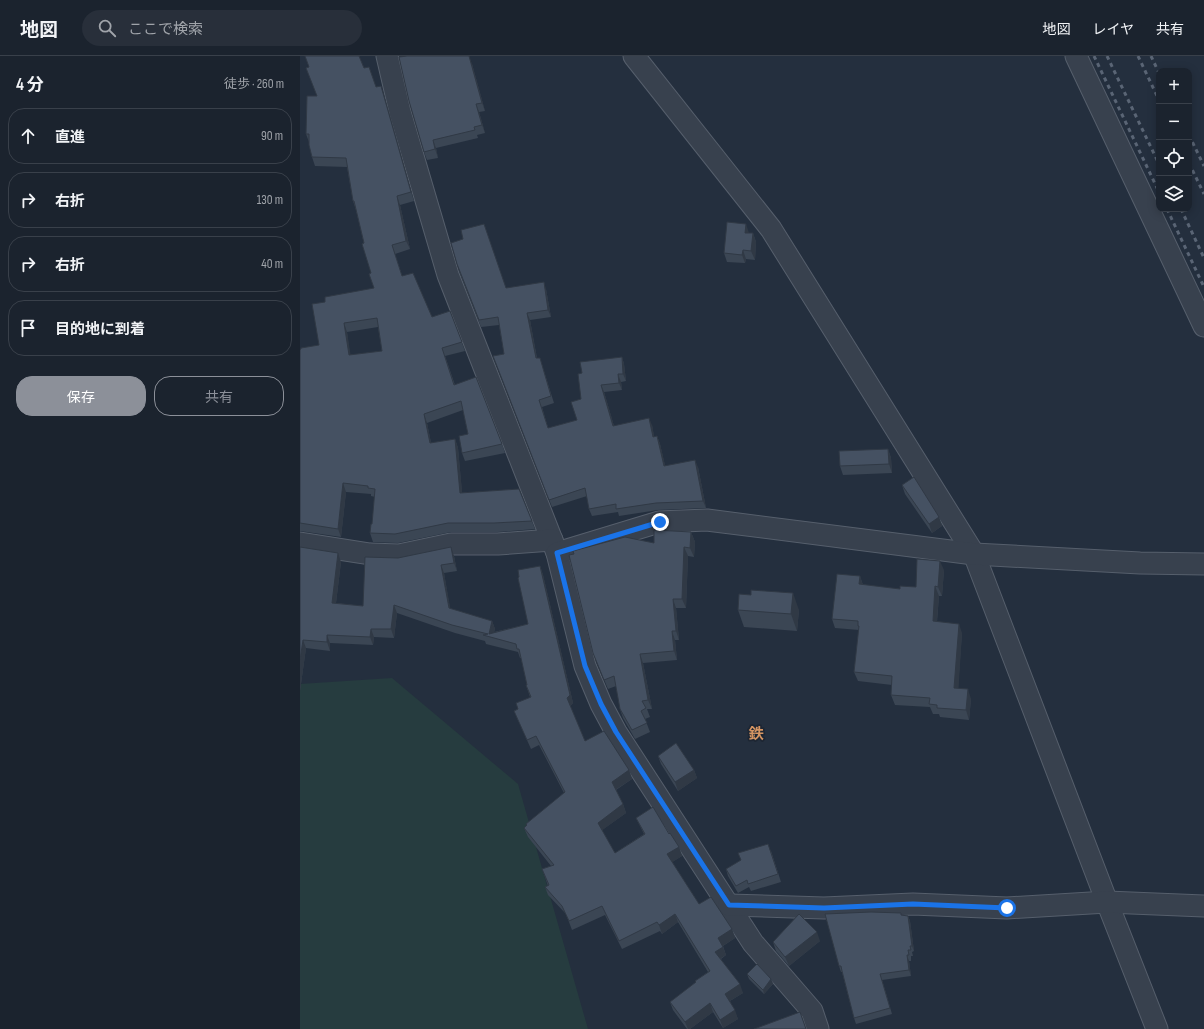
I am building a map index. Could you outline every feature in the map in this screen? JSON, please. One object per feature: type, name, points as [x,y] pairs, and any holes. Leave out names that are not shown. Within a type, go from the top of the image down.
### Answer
[{"type":"street","points":[[387,56],[400,112],[448,275],[554,547],[585,666],[601,704],[616,732],[753,943],[812,1010],[818,1029]]},
{"type":"street","points":[[634,56],[771,229],[974,554],[1157,1029]]},
{"type":"street","points":[[1076,56],[1204,326]]},
{"type":"street","points":[[300,543],[370,554],[399,555],[451,544],[498,544],[554,547],[660,522],[707,520],[974,554],[1140,563],[1204,564]]},
{"type":"street","points":[[729,905],[824,908],[913,904],[1007,908],[1108,902],[1204,906]]},
{"type":"green space","points":[[392,678],[518,784],[588,1029],[300,1029],[300,684]]},
{"type":"building","points":[[305,56],[359,56],[364,68],[369,67],[376,87],[381,86],[411,192],[397,196],[406,241],[392,245],[402,276],[413,273],[432,317],[450,311],[462,342],[442,348],[454,385],[476,377],[502,444],[462,453],[459,436],[468,434],[461,401],[424,414],[430,443],[455,439],[460,493],[519,489],[532,521],[448,523],[395,534],[370,533],[375,489],[368,488],[368,486],[343,483],[338,529],[300,523],[300,350],[301,348],[319,345],[312,304],[325,302],[325,297],[374,288],[362,244],[364,243],[353,201],[346,158],[312,157],[309,145],[309,134],[306,134],[307,96],[317,96],[306,68],[309,67]],"holes":[[[377,318],[382,351],[349,355],[344,323]]]},
{"type":"building","points":[[469,56],[482,103],[476,104],[482,125],[474,127],[475,130],[433,140],[435,149],[424,152],[409,101],[399,57]]},
{"type":"building","points":[[727,222],[746,224],[745,233],[753,233],[751,251],[743,250],[742,255],[724,253]]},
{"type":"building","points":[[484,224],[506,288],[544,282],[548,310],[527,313],[536,358],[540,358],[551,396],[539,400],[548,428],[577,420],[571,402],[581,399],[578,374],[582,373],[580,362],[622,357],[623,374],[618,374],[619,383],[601,385],[613,426],[649,418],[653,437],[657,436],[664,466],[695,460],[703,501],[656,503],[616,509],[616,504],[589,509],[585,488],[549,500],[493,356],[504,354],[498,317],[479,320],[457,264],[451,243],[463,239],[461,230]]},
{"type":"building","points":[[888,449],[889,464],[840,466],[839,451]]},
{"type":"building","points":[[914,477],[939,517],[929,524],[902,485]]},
{"type":"building","points":[[654,530],[691,532],[690,548],[684,547],[682,599],[673,599],[676,631],[672,631],[674,651],[640,654],[648,700],[642,701],[646,708],[641,711],[647,723],[632,730],[620,709],[614,676],[604,680],[593,653],[569,555],[574,554],[573,551],[625,537],[654,543]]},
{"type":"building","points":[[300,547],[338,553],[332,603],[363,606],[365,557],[398,558],[451,547],[454,563],[441,565],[449,608],[492,621],[489,634],[528,624],[518,578],[518,570],[540,566],[570,695],[567,698],[585,741],[604,731],[629,770],[612,782],[623,804],[598,823],[615,853],[645,834],[636,818],[653,807],[669,834],[670,833],[679,847],[667,854],[699,904],[711,897],[732,929],[718,938],[723,947],[715,952],[740,984],[725,994],[735,1010],[720,1020],[710,1003],[685,1022],[670,1002],[696,982],[695,981],[710,971],[675,914],[659,925],[657,922],[619,941],[602,906],[569,921],[562,906],[545,887],[549,885],[542,869],[554,865],[524,828],[527,825],[526,824],[565,792],[536,736],[527,740],[514,711],[518,709],[516,703],[531,697],[526,685],[519,649],[517,649],[516,644],[483,635],[488,634],[452,625],[394,605],[391,629],[371,629],[370,637],[327,635],[327,642],[303,640],[300,660]]},
{"type":"building","points":[[917,559],[940,561],[938,587],[935,586],[933,621],[959,624],[954,688],[968,689],[966,710],[937,708],[937,705],[929,704],[930,698],[891,695],[892,676],[854,672],[859,626],[858,621],[832,619],[837,574],[860,576],[859,584],[900,589],[900,586],[916,587]]},
{"type":"building","points":[[751,590],[793,593],[791,614],[738,610],[739,594],[751,595]]},
{"type":"building","points":[[676,743],[694,770],[675,782],[658,756]]},
{"type":"building","points":[[768,844],[778,874],[748,884],[747,880],[736,886],[726,869],[741,860],[738,853]]},
{"type":"building","points":[[871,912],[901,913],[901,915],[908,916],[912,946],[910,946],[911,950],[908,950],[909,955],[907,955],[909,970],[880,974],[890,1008],[854,1018],[841,966],[839,966],[825,914]]},
{"type":"building","points":[[799,914],[817,932],[785,957],[773,942]]},
{"type":"building","points":[[757,964],[771,979],[763,990],[747,974]]},
{"type":"building","points":[[800,1012],[806,1029],[754,1029]]},
{"type":"railway","points":[[1094,56],[1156,186]]},
{"type":"railway","points":[[1107,56],[1156,158]]},
{"type":"railway","points":[[1138,56],[1156,94]]},
{"type":"railway","points":[[1151,56],[1157,68]]},
{"type":"railway","points":[[1191,140],[1204,166]]},
{"type":"railway","points":[[1192,169],[1204,194]]},
{"type":"railway","points":[[1168,212],[1204,287]]},
{"type":"railway","points":[[1182,212],[1204,258]]},
{"type":"district","name":"鉄","points":[[756,734]]},
{"type":"route","points":[[660,522],[557,553],[585,666],[601,704],[616,732],[729,905],[824,908],[913,904],[1007,908]]}]
